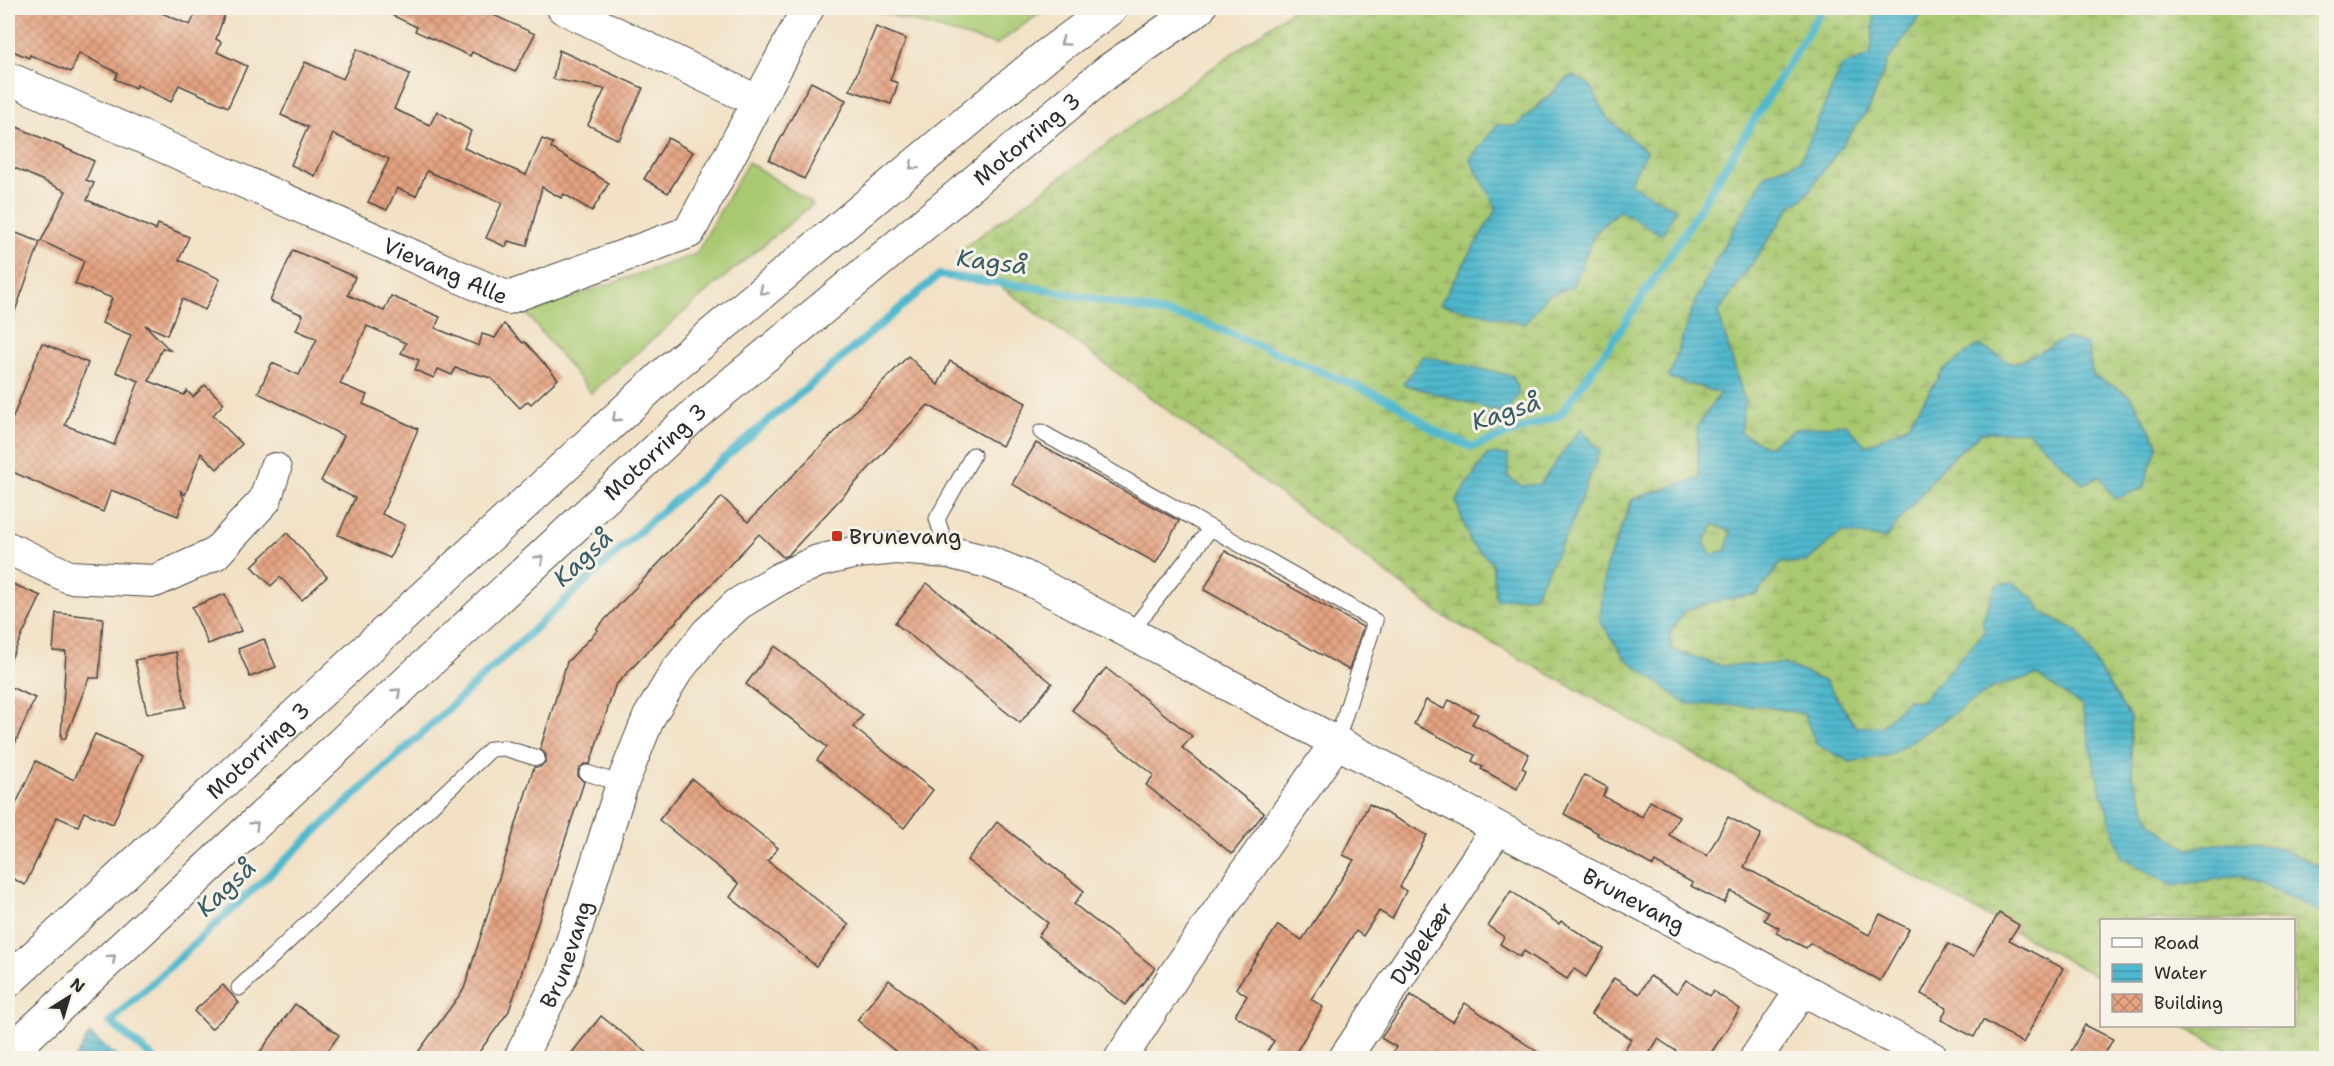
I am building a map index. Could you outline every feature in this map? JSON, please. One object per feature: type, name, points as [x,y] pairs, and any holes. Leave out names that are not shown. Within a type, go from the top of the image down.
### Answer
[{"type":"highway","name":"Motorring 3","points":[[8,981],[669,369],[1047,55],[1111,8]]},
{"type":"highway","name":"Motorring 3","points":[[8,1054],[694,415],[1108,71],[1199,8]]},
{"type":"street","points":[[563,8],[759,102]]},
{"type":"street","name":"Vievang Alle","points":[[8,78],[508,298],[689,232],[808,8]]},
{"type":"street","points":[[8,548],[69,577],[155,581],[215,554],[265,500],[275,469]]},
{"type":"street","name":"Brunevang","points":[[520,1059],[561,976],[622,784],[649,717],[676,672],[707,633],[738,604],[779,579],[818,561],[857,552],[896,548],[948,552],[988,562],[1023,576],[1932,1059]]},
{"type":"street","points":[[1121,1059],[1177,971],[1336,743]]},
{"type":"street","name":"Dybekær","points":[[1345,1059],[1497,829]]},
{"type":"street","points":[[1756,1059],[1801,991]]},
{"type":"lane","points":[[1041,432],[1375,621],[1336,743]]},
{"type":"lane","points":[[948,552],[937,519],[973,455]]},
{"type":"lane","points":[[1130,633],[1211,528]]},
{"type":"lane","points":[[239,988],[491,749],[504,748],[537,758]]},
{"type":"lane","points":[[587,773],[622,784]]},
{"type":"green space","points":[[866,8],[1047,8],[996,45]]},
{"type":"green space","points":[[1295,8],[1881,8],[1874,17],[1871,55],[1842,66],[1800,161],[1766,174],[1715,261],[1691,312],[1669,378],[1721,392],[1697,427],[1699,478],[1632,499],[1605,569],[1686,704],[1762,706],[1804,714],[1816,744],[1890,755],[1994,687],[2036,675],[2082,706],[2098,781],[2122,857],[2174,886],[2241,875],[2314,908],[2326,917],[2326,1058],[2242,1058],[2185,1027],[2295,1027],[2295,919],[2100,919],[2100,978],[1445,617],[956,253]],"holes":[[[1571,75],[1590,85],[1608,119],[1646,152],[1629,183],[1663,234],[1620,210],[1595,233],[1572,287],[1548,295],[1525,324],[1441,303],[1497,208],[1516,126]],[[1581,429],[1496,600],[1492,562],[1471,544],[1456,501],[1488,454],[1508,477],[1522,487],[1540,484]]]},
{"type":"green space","points":[[1926,8],[2326,8],[2326,869],[2277,847],[2237,841],[2187,849],[2152,824],[2132,776],[2130,718],[2078,631],[2042,612],[2033,597],[1982,621],[1986,631],[1921,701],[1908,700],[1882,726],[1856,728],[1826,682],[1785,664],[1722,666],[1672,650],[1669,633],[1684,611],[1712,602],[1756,594],[1781,563],[1806,562],[1842,532],[1885,539],[1944,465],[1981,433],[2027,430],[2083,484],[2100,476],[2143,487],[2158,444],[2130,395],[2093,376],[2087,344],[2067,338],[2014,364],[1944,370],[1907,426],[1866,446],[1795,429],[1767,447],[1740,432],[1745,402],[1718,313],[1792,205],[1803,199],[1870,107],[1887,62]]},
{"type":"green space","points":[[748,162],[813,204],[717,283],[591,393],[526,313],[696,254]]},
{"type":"green space","points":[[1714,524],[1731,532],[1726,550],[1712,555],[1704,543]]},
{"type":"water","points":[[1881,8],[1926,8],[1887,62],[1870,107],[1803,199],[1792,205],[1718,313],[1745,402],[1740,432],[1767,447],[1795,429],[1846,424],[1866,446],[1907,426],[1944,370],[1978,345],[2014,364],[2067,338],[2087,344],[2093,376],[2130,395],[2158,444],[2143,488],[2114,499],[2100,476],[2083,484],[2027,431],[1981,433],[1944,465],[1885,539],[1842,532],[1806,562],[1781,563],[1757,594],[1712,602],[1684,611],[1670,633],[1672,650],[1722,666],[1785,664],[1826,682],[1856,727],[1882,726],[1908,700],[1921,701],[1985,631],[1982,621],[1996,585],[2013,583],[2033,597],[2042,612],[2078,631],[2130,718],[2132,776],[2152,824],[2187,849],[2237,841],[2277,847],[2326,869],[2326,917],[2313,908],[2241,875],[2174,886],[2122,857],[2098,781],[2082,706],[2037,675],[1994,687],[1890,755],[1850,762],[1816,744],[1804,714],[1762,706],[1686,704],[1625,658],[1600,621],[1605,569],[1633,499],[1699,478],[1697,427],[1720,393],[1669,378],[1691,312],[1715,261],[1766,174],[1800,161],[1842,66],[1871,55],[1874,16]],"holes":[[[1714,524],[1731,532],[1726,550],[1712,555],[1704,543]]]},
{"type":"water","points":[[1572,75],[1590,85],[1608,119],[1647,152],[1629,183],[1676,209],[1662,235],[1619,210],[1595,233],[1572,287],[1548,295],[1525,324],[1440,304],[1497,208],[1470,159],[1497,125],[1516,126]]},
{"type":"water","points":[[1423,356],[1513,376],[1519,393],[1506,414],[1403,384]]},
{"type":"water","points":[[1581,428],[1600,451],[1568,532],[1534,596],[1496,600],[1492,562],[1471,544],[1456,501],[1488,454],[1508,455],[1508,477],[1522,486],[1540,484]]},
{"type":"water","points":[[90,1034],[116,1056],[118,1058],[75,1058]]},
{"type":"building","points":[[8,8],[150,8],[190,25],[198,9],[201,11],[203,8],[227,8],[216,39],[221,42],[217,52],[247,66],[228,107],[179,85],[171,102],[137,85],[135,88],[115,79],[118,73],[79,53],[71,72],[30,55],[29,58],[8,49]]},
{"type":"building","points":[[377,8],[478,8],[535,34],[515,72],[472,52],[470,56],[415,31],[417,27]]},
{"type":"building","points":[[876,27],[906,39],[890,80],[898,83],[891,104],[850,90]]},
{"type":"building","points":[[357,49],[410,74],[394,109],[430,125],[437,111],[471,131],[464,148],[526,175],[542,139],[553,143],[551,148],[609,183],[592,211],[564,194],[561,198],[542,187],[527,246],[508,241],[506,247],[486,238],[502,203],[427,171],[416,196],[397,188],[387,210],[368,202],[389,159],[333,134],[315,176],[291,165],[308,127],[281,115],[305,62],[343,79]]},
{"type":"building","points":[[559,50],[643,88],[619,140],[588,125],[605,89],[553,79]]},
{"type":"building","points":[[811,82],[846,100],[804,179],[769,160]]},
{"type":"building","points":[[8,123],[94,161],[86,180],[94,183],[87,200],[156,230],[158,224],[189,237],[179,260],[220,279],[205,310],[182,299],[167,335],[145,325],[170,350],[162,348],[149,381],[184,395],[187,391],[193,397],[205,385],[224,403],[213,415],[242,444],[217,469],[201,453],[185,495],[180,490],[184,499],[178,516],[111,490],[103,512],[8,470],[8,430],[42,343],[88,363],[65,425],[114,445],[139,381],[116,372],[131,335],[102,323],[112,298],[75,284],[84,261],[41,241],[66,191],[8,165]]},
{"type":"building","points":[[668,138],[693,152],[668,193],[644,179]]},
{"type":"building","points":[[8,230],[40,242],[10,325],[8,324]]},
{"type":"building","points":[[293,250],[355,277],[348,295],[384,311],[391,296],[440,317],[435,328],[479,346],[482,334],[495,338],[504,324],[523,343],[525,342],[558,379],[531,404],[528,401],[520,408],[491,378],[455,368],[452,375],[438,369],[434,378],[415,370],[419,360],[401,353],[406,343],[367,326],[340,384],[367,395],[363,404],[418,429],[382,514],[405,525],[390,558],[338,535],[355,498],[321,481],[344,436],[258,393],[272,363],[299,375],[317,339],[296,330],[303,315],[270,301]]},
{"type":"building","points":[[908,356],[938,385],[950,361],[1026,403],[1002,446],[928,405],[788,555],[783,557],[759,534],[615,686],[590,764],[584,764],[578,770],[578,776],[584,782],[509,1011],[474,1059],[413,1059],[464,989],[534,767],[540,767],[546,761],[546,755],[540,749],[567,662],[722,497],[748,522]]},
{"type":"building","points":[[1036,443],[1179,521],[1156,563],[1012,484]]},
{"type":"building","points":[[287,533],[327,577],[302,600],[280,577],[271,586],[252,566]]},
{"type":"building","points":[[1225,551],[1363,627],[1349,670],[1204,590]]},
{"type":"building","points":[[8,582],[41,596],[8,665]]},
{"type":"building","points":[[927,583],[1052,683],[1020,723],[895,623]]},
{"type":"building","points":[[225,594],[241,631],[208,644],[192,607]]},
{"type":"building","points":[[56,613],[103,618],[99,678],[89,678],[65,739],[61,738],[66,652],[53,651]]},
{"type":"building","points":[[264,639],[276,667],[250,677],[238,649]]},
{"type":"building","points":[[775,646],[863,715],[853,727],[933,790],[904,828],[817,760],[827,747],[746,684]]},
{"type":"building","points":[[176,652],[186,707],[147,714],[135,660]]},
{"type":"building","points":[[1106,668],[1192,736],[1182,748],[1264,813],[1232,854],[1146,785],[1154,775],[1072,710]]},
{"type":"building","points":[[8,686],[35,698],[8,759]]},
{"type":"building","points":[[1426,700],[1444,709],[1449,700],[1478,714],[1472,724],[1529,754],[1522,768],[1526,770],[1517,789],[1481,769],[1483,767],[1472,761],[1475,755],[1414,724]]},
{"type":"building","points":[[95,734],[143,755],[113,824],[84,812],[78,826],[57,817],[25,885],[8,876],[8,821],[36,761],[74,780]]},
{"type":"building","points":[[1584,775],[1607,787],[1603,796],[1642,817],[1650,801],[1679,816],[1669,835],[1707,856],[1728,817],[1761,834],[1744,867],[1869,935],[1880,914],[1909,929],[1880,981],[1810,943],[1806,948],[1776,933],[1779,928],[1764,920],[1769,912],[1731,891],[1724,903],[1691,886],[1693,883],[1655,862],[1653,866],[1564,814]]},
{"type":"building","points":[[692,779],[778,848],[768,861],[849,925],[816,966],[730,897],[739,884],[659,820]]},
{"type":"building","points":[[1369,804],[1427,835],[1400,887],[1406,891],[1392,919],[1379,911],[1363,936],[1356,931],[1311,999],[1323,1007],[1292,1059],[1262,1059],[1274,1041],[1235,1015],[1247,996],[1236,988],[1278,925],[1302,940],[1354,860],[1343,855]]},
{"type":"building","points":[[997,822],[1084,891],[1074,904],[1155,968],[1125,1005],[1038,936],[1048,923],[967,860]]},
{"type":"building","points":[[1511,891],[1559,924],[1561,921],[1604,949],[1586,977],[1574,969],[1567,979],[1524,951],[1520,957],[1500,944],[1504,937],[1488,926]]},
{"type":"building","points":[[1999,913],[2019,925],[2009,940],[2063,968],[2023,1043],[1983,1020],[1974,1037],[1941,1020],[1947,1008],[1921,994],[1948,944],[1973,957]]},
{"type":"building","points":[[1650,976],[1677,993],[1686,980],[1710,996],[1713,991],[1740,1009],[1707,1059],[1688,1059],[1658,1039],[1646,1059],[1619,1059],[1631,1039],[1591,1014],[1614,978],[1639,994]]},
{"type":"building","points":[[889,980],[989,1059],[905,1059],[857,1020]]},
{"type":"building","points":[[223,985],[239,1003],[211,1029],[194,1011]]},
{"type":"building","points":[[1411,995],[1453,1022],[1465,1003],[1548,1059],[1389,1059],[1396,1047],[1381,1038]]},
{"type":"building","points":[[295,1004],[339,1035],[322,1059],[255,1059]]},
{"type":"building","points":[[601,1016],[655,1059],[567,1059]]},
{"type":"building","points":[[2085,1025],[2113,1039],[2102,1059],[2067,1059]]},
{"type":"waterway","name":"Kagså","points":[[153,1058],[110,1022],[653,519],[939,275],[1038,288],[1198,320],[1394,402],[1435,431],[1472,447],[1560,415],[1619,332],[1687,229],[1823,8]]},
{"type":"place","name":"Brunevang","points":[[837,536]]}]
